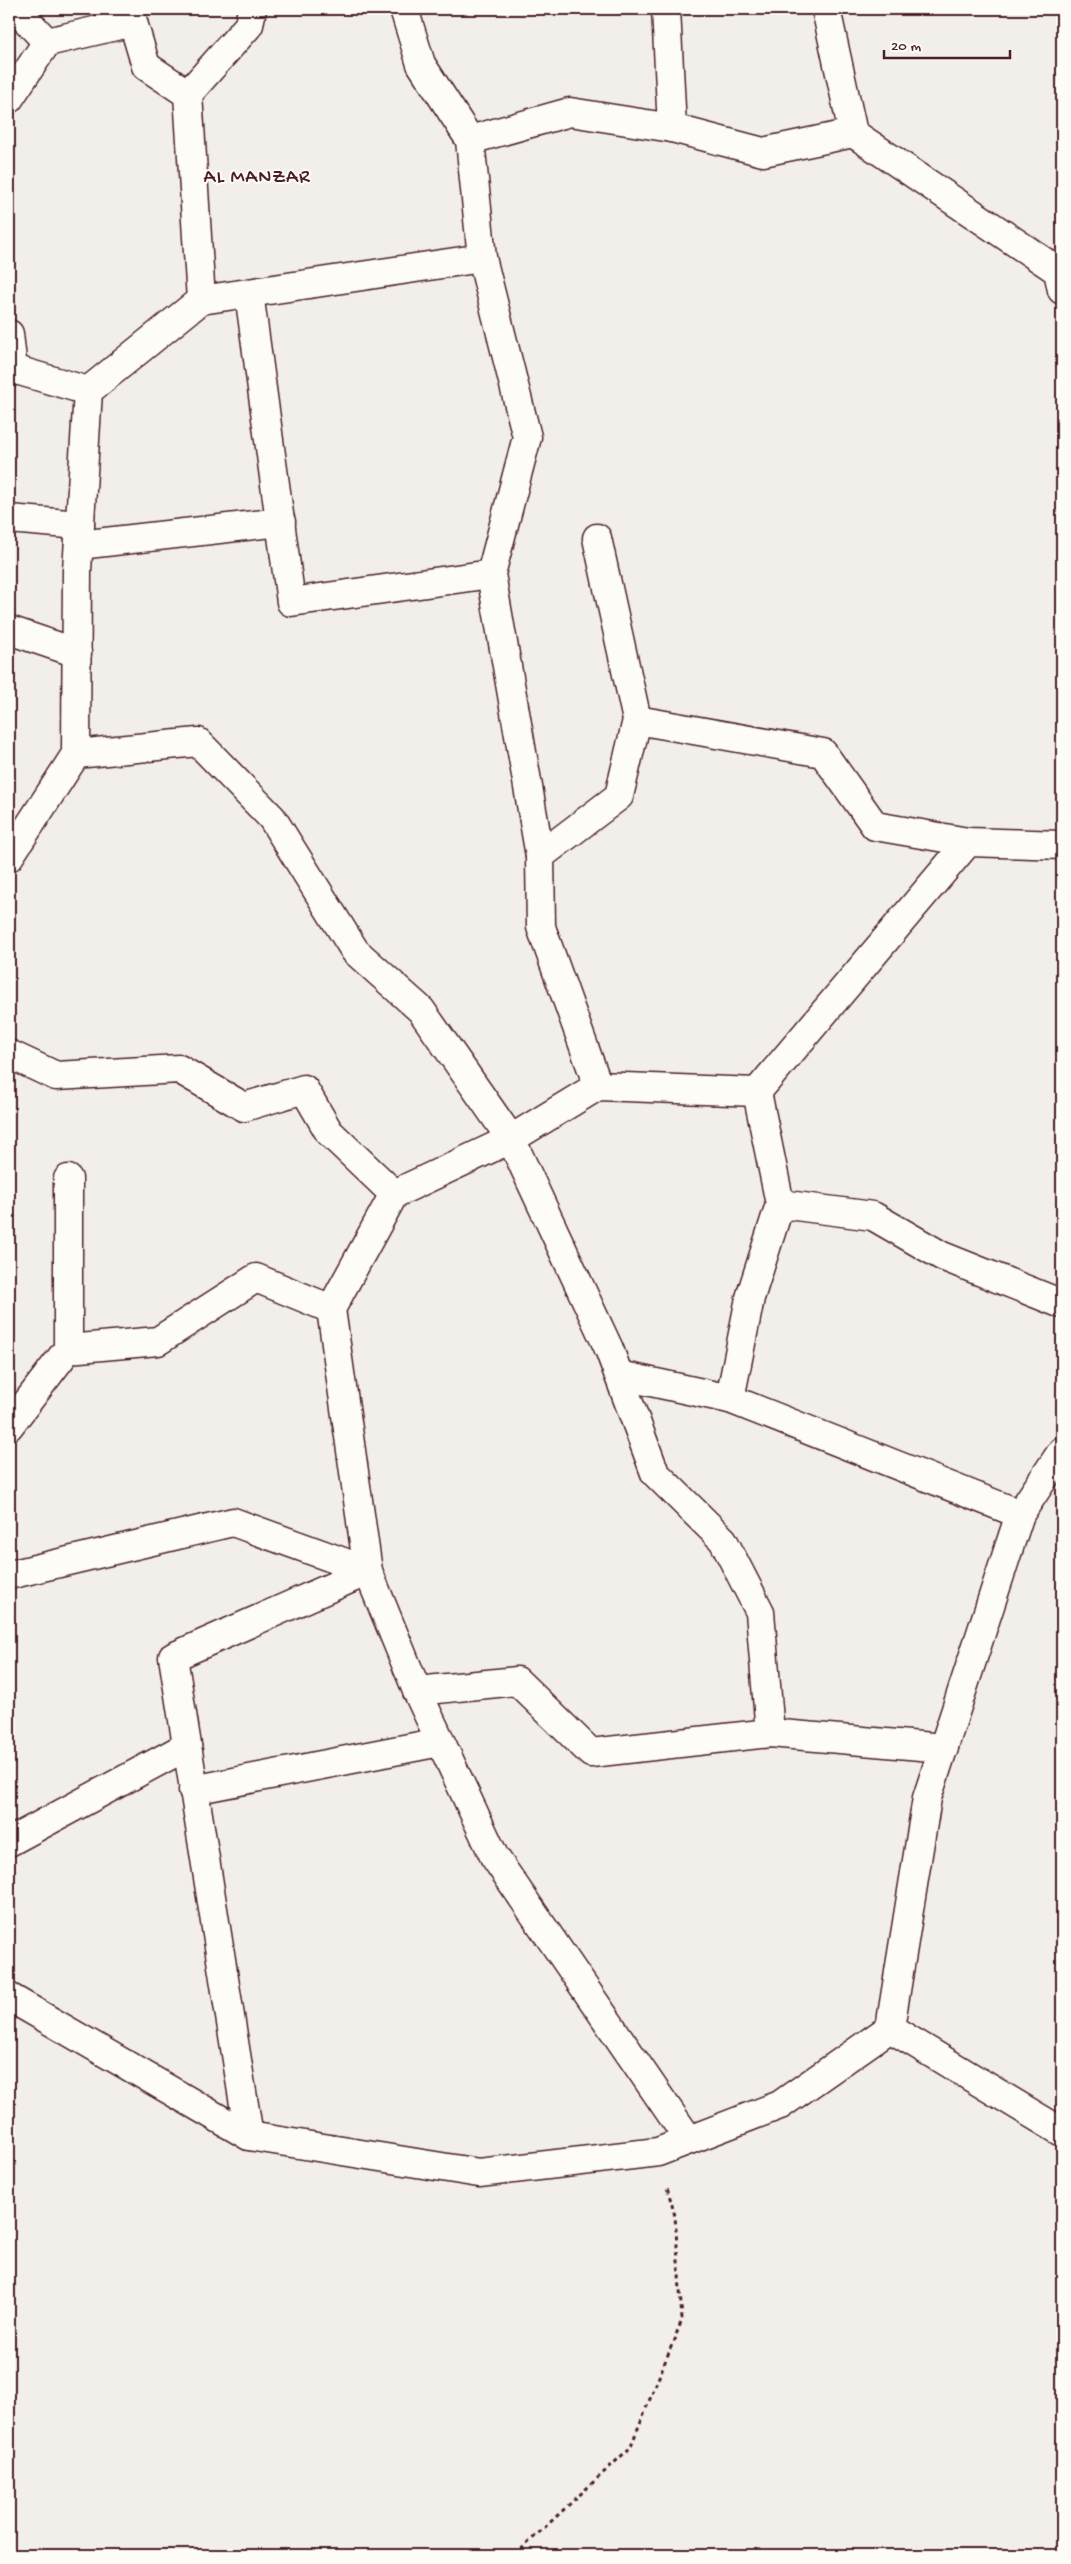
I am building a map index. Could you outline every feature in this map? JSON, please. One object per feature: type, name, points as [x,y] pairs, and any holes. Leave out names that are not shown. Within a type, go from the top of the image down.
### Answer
[{"type":"street","points":[[16,9],[47,42]]},
{"type":"street","points":[[201,300],[188,94],[249,25],[252,9]]},
{"type":"street","points":[[404,9],[421,64],[470,140],[482,258],[527,437],[491,574],[540,856],[542,927],[598,1086]]},
{"type":"street","points":[[666,9],[672,128]]},
{"type":"street","points":[[826,9],[853,133],[1061,277]]},
{"type":"street","points":[[9,99],[47,42],[131,15],[146,66],[188,94]]},
{"type":"street","points":[[470,140],[570,112],[672,128],[763,152],[853,133]]},
{"type":"street","points":[[9,857],[76,754],[76,653],[88,391],[201,300],[482,258]]},
{"type":"street","points":[[249,293],[292,602],[491,574]]},
{"type":"street","points":[[9,334],[11,371],[88,391]]},
{"type":"street","points":[[9,519],[80,535],[281,522]]},
{"type":"street","points":[[540,856],[619,796],[636,720],[597,538]]},
{"type":"street","points":[[9,630],[76,653]]},
{"type":"street","points":[[636,720],[823,754],[875,826],[968,842],[1062,845]]},
{"type":"street","points":[[76,754],[198,742],[272,818],[355,951],[421,1010],[510,1139],[605,1340],[655,1473],[724,1540],[760,1612],[770,1733]]},
{"type":"street","points":[[757,1092],[968,842]]},
{"type":"street","points":[[9,1054],[56,1076],[179,1069],[244,1107],[304,1088],[329,1132],[394,1194]]},
{"type":"street","points":[[689,2140],[494,1856],[417,1691],[368,1572],[331,1309],[394,1194],[510,1139],[598,1086],[757,1092]]},
{"type":"street","points":[[730,1399],[750,1298],[780,1204],[757,1092]]},
{"type":"street","points":[[9,1426],[68,1349],[68,1180]]},
{"type":"street","points":[[780,1204],[874,1216],[942,1256],[1062,1304]]},
{"type":"street","points":[[68,1349],[158,1341],[256,1278],[331,1309]]},
{"type":"street","points":[[619,1375],[730,1399],[1020,1514]]},
{"type":"street","points":[[9,1997],[249,2136],[479,2173],[658,2152],[780,2105],[890,2028],[927,1798],[1020,1514],[1062,1451]]},
{"type":"street","points":[[9,1575],[233,1522],[368,1572]]},
{"type":"street","points":[[249,2136],[172,1658],[368,1572]]},
{"type":"street","points":[[417,1691],[517,1681],[591,1753],[770,1733],[944,1748]]},
{"type":"street","points":[[193,1790],[440,1742]]},
{"type":"street","points":[[9,1842],[187,1746]]},
{"type":"street","points":[[890,2028],[1062,2132]]},
{"type":"path","points":[[515,2555],[630,2448],[682,2320],[675,2216],[658,2152]]},
{"type":"district","name":"AL MANZAR","points":[[257,178]]}]
